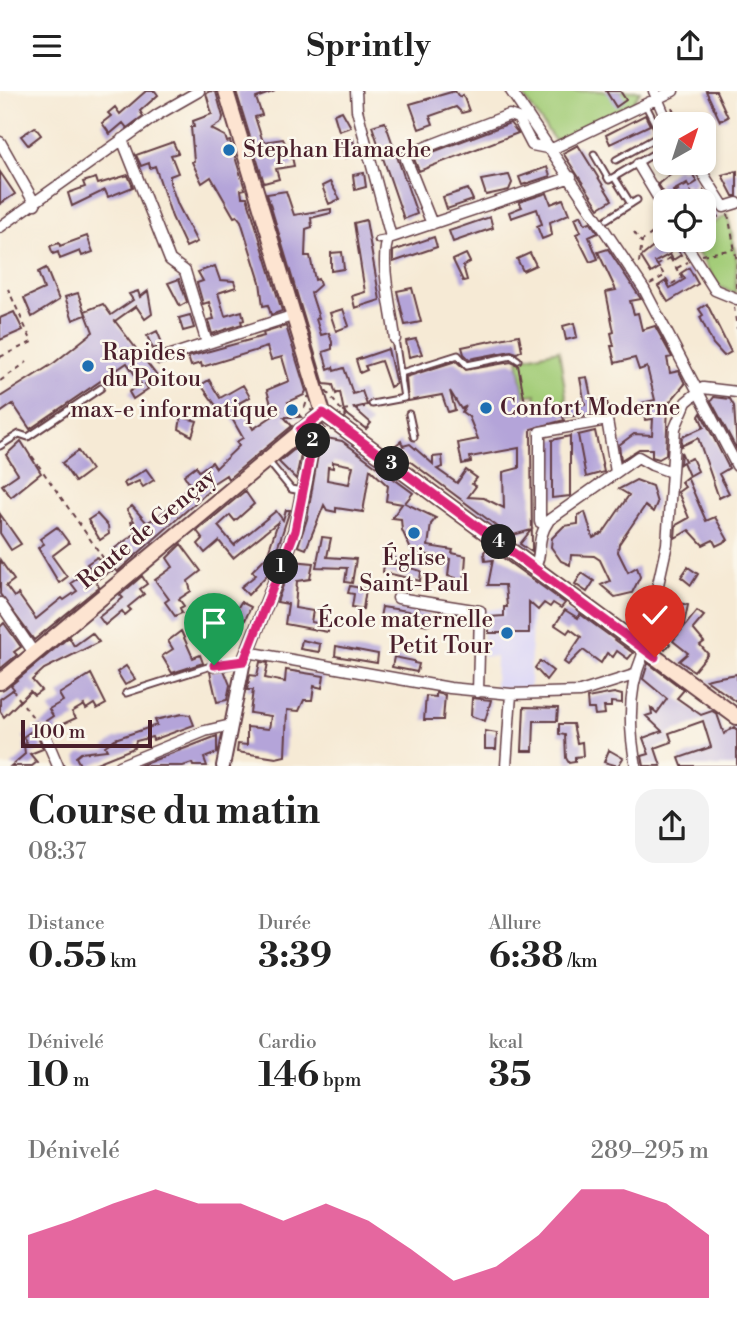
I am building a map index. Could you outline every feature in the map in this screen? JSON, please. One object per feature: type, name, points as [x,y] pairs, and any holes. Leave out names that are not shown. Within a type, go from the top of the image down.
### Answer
[{"type":"main road","points":[[226,91],[323,413],[737,717]]},
{"type":"main road","name":"Route de Gençay","points":[[1,680],[323,413]]},
{"type":"street","points":[[0,227],[171,105],[199,91]]},
{"type":"street","points":[[356,91],[357,110],[386,239],[388,283],[396,338]]},
{"type":"street","points":[[512,91],[650,298],[737,466]]},
{"type":"street","points":[[432,224],[406,159],[408,155],[423,147],[509,115],[518,118],[533,145],[552,149],[662,94],[666,112]]},
{"type":"street","points":[[122,139],[170,260],[185,271],[207,343]]},
{"type":"street","points":[[0,142],[34,204]]},
{"type":"street","points":[[638,164],[653,189]]},
{"type":"street","points":[[704,175],[726,207],[737,203]]},
{"type":"street","points":[[386,239],[571,177]]},
{"type":"street","points":[[691,252],[715,290],[736,299]]},
{"type":"street","points":[[159,359],[295,315]]},
{"type":"street","points":[[636,766],[629,725],[634,675],[644,648],[667,544],[675,428],[686,402],[698,391],[704,388],[737,392]]},
{"type":"street","points":[[545,525],[540,522],[540,432],[607,420],[616,472]]},
{"type":"street","points":[[223,766],[245,657],[295,531],[305,492],[313,441],[300,430]]},
{"type":"street","points":[[534,568],[538,562],[539,534],[545,525],[616,472],[638,457],[671,471]]},
{"type":"street","points":[[398,598],[480,611],[478,692]]},
{"type":"street","points":[[0,603],[34,653]]},
{"type":"street","points":[[245,657],[478,692],[511,694],[580,692],[634,675]]},
{"type":"street","points":[[506,766],[511,694]]},
{"type":"street","points":[[119,766],[205,731],[231,725]]},
{"type":"street","points":[[44,733],[58,766]]},
{"type":"lane","points":[[616,160],[661,135],[645,104]]},
{"type":"lane","points":[[594,154],[609,180],[653,155]]},
{"type":"lane","points":[[614,177],[631,204]]},
{"type":"lane","points":[[607,219],[637,201]]},
{"type":"lane","points":[[372,404],[404,398],[396,338]]},
{"type":"lane","points":[[401,373],[458,355],[467,365],[512,356],[518,360]]},
{"type":"lane","points":[[0,446],[19,434],[28,437],[102,388]]},
{"type":"lane","points":[[409,414],[414,437]]},
{"type":"lane","points":[[266,459],[291,489],[305,492]]},
{"type":"lane","points":[[126,693],[245,657]]},
{"type":"path","points":[[662,94],[673,112]]},
{"type":"path","points":[[726,207],[736,249],[737,329]]},
{"type":"path","points":[[634,232],[641,243],[640,268]]},
{"type":"path","points":[[641,243],[653,234]]},
{"type":"path","points":[[677,269],[695,258],[736,249]]},
{"type":"path","points":[[670,258],[682,278],[670,285],[664,276],[658,265],[670,258]]},
{"type":"path","points":[[650,298],[655,292],[650,284],[664,276]]},
{"type":"path","points":[[0,357],[32,342],[8,289]]},
{"type":"path","points":[[0,381],[27,362]]},
{"type":"path","points":[[319,394],[326,391],[330,393],[346,416]]},
{"type":"path","points":[[341,411],[363,407]]},
{"type":"path","points":[[32,456],[120,581]]},
{"type":"path","points":[[1,680],[44,733]]},
{"type":"shaded area","name":"École maternelle Petit Tour","points":[[504,607],[532,608],[530,688],[495,688],[496,657],[483,656],[483,611]]},
{"type":"green space","points":[[525,91],[640,91],[634,102],[555,141],[522,94]]},
{"type":"green space","points":[[728,214],[737,261],[735,294],[718,286],[697,252],[716,252],[716,222]]},
{"type":"green space","points":[[559,350],[567,402],[527,412],[526,406],[534,406],[536,394],[524,396],[518,359]]},
{"type":"building","points":[[146,91],[155,91],[158,95],[140,111],[143,116],[127,128],[123,123],[110,134],[102,123],[111,116],[108,113],[115,107],[120,114]]},
{"type":"building","points":[[236,91],[275,91],[256,98],[262,115],[255,117],[263,142],[283,139],[292,157],[294,166],[276,169],[279,179],[264,183]]},
{"type":"building","points":[[455,91],[459,97],[463,95],[469,111],[462,113],[456,107],[430,116],[433,124],[419,129],[410,104]]},
{"type":"building","points":[[606,91],[620,91],[626,100],[616,107]]},
{"type":"building","points":[[706,91],[716,91],[728,117],[720,121]]},
{"type":"building","points":[[216,92],[223,117],[222,122],[211,129],[225,136],[227,142],[230,141],[245,189],[241,190],[242,197],[247,197],[282,311],[271,315],[268,305],[263,306],[260,282],[241,221],[237,216],[234,217],[211,177],[202,183],[192,162],[191,127],[194,127],[193,121],[212,114],[206,93]]},
{"type":"building","points":[[342,111],[351,127],[339,131],[334,114]]},
{"type":"building","points":[[645,115],[650,125],[610,144],[606,135]]},
{"type":"building","points":[[385,122],[417,214],[404,219],[372,126]]},
{"type":"building","points":[[510,123],[518,133],[419,171],[414,159]]},
{"type":"building","points":[[35,127],[41,135],[28,145],[21,136]]},
{"type":"building","points":[[353,139],[356,156],[345,158],[341,141]]},
{"type":"building","points":[[173,142],[178,153],[171,155],[178,173],[170,176],[170,183],[197,242],[186,247],[172,217],[155,166],[150,168],[149,163],[141,166],[136,155]]},
{"type":"building","points":[[578,145],[612,200],[599,208],[563,153]]},
{"type":"building","points":[[547,167],[550,176],[522,185],[519,177]]},
{"type":"building","points":[[737,171],[737,196],[733,196],[722,175]]},
{"type":"building","points":[[0,172],[15,194],[0,204]]},
{"type":"building","points":[[364,173],[366,187],[355,190],[353,175]]},
{"type":"building","points":[[128,175],[133,187],[108,197],[105,190],[72,206],[68,193],[85,187],[83,182],[96,178],[98,184]]},
{"type":"building","points":[[509,175],[512,183],[509,190],[486,195],[481,180]]},
{"type":"building","points":[[669,175],[693,175],[697,182],[689,187],[687,183],[676,189],[661,189],[658,184]]},
{"type":"building","points":[[330,182],[340,199],[329,204],[322,186]]},
{"type":"building","points":[[468,189],[473,200],[447,209],[443,197]]},
{"type":"building","points":[[286,191],[294,215],[331,209],[331,213],[311,218],[312,227],[306,229],[305,256],[310,256],[315,280],[318,279],[320,285],[311,293],[321,335],[329,333],[332,342],[332,349],[323,352],[328,369],[333,367],[334,371],[344,368],[353,394],[362,391],[367,405],[354,408],[371,423],[366,429],[344,412],[340,392],[336,394],[333,385],[324,384],[267,194]]},
{"type":"building","points":[[547,193],[551,204],[563,199],[569,214],[550,222],[552,235],[542,239],[537,226],[542,224],[537,209],[511,218],[509,212],[522,207],[519,202]]},
{"type":"building","points":[[581,215],[585,224],[590,222],[598,233],[589,237],[598,259],[590,262],[576,234],[581,232],[575,218]]},
{"type":"building","points":[[490,217],[493,228],[453,242],[449,231]]},
{"type":"building","points":[[366,220],[380,300],[355,308],[352,296],[365,292],[354,223]]},
{"type":"building","points":[[87,236],[93,252],[82,256],[80,251],[60,259],[58,252],[53,254],[50,246],[59,243],[60,246]]},
{"type":"building","points":[[434,237],[437,247],[393,262],[393,251]]},
{"type":"building","points":[[653,247],[653,252],[679,252],[681,255],[673,260],[670,254],[655,262],[659,268],[651,273],[641,257]]},
{"type":"building","points":[[608,249],[641,299],[630,301],[634,314],[638,313],[642,330],[655,326],[672,357],[667,358],[670,373],[679,371],[685,384],[668,404],[666,455],[659,459],[652,457],[652,449],[639,449],[621,460],[619,445],[634,434],[652,435],[653,419],[645,420],[642,403],[655,400],[647,367],[639,370],[635,358],[615,363],[611,346],[614,346],[611,333],[614,332],[606,292],[616,290],[598,252]]},
{"type":"building","points":[[342,252],[344,269],[331,271],[331,253]]},
{"type":"building","points":[[530,253],[536,265],[523,271],[517,259]]},
{"type":"building","points":[[466,254],[470,262],[463,266],[467,280],[463,281],[453,260]]},
{"type":"building","points":[[215,266],[220,280],[234,281],[236,287],[218,293],[225,316],[242,311],[244,320],[241,321],[242,324],[212,334],[208,320],[214,319],[209,302],[203,304],[197,283],[203,281],[198,272]]},
{"type":"building","points":[[46,268],[59,300],[32,317],[24,298],[44,289],[38,272]]},
{"type":"building","points":[[689,268],[698,284],[668,302],[658,286],[666,281],[670,288],[685,279],[681,273]]},
{"type":"building","points":[[179,279],[187,302],[180,306],[168,283]]},
{"type":"building","points":[[412,288],[421,322],[405,325],[397,291]]},
{"type":"building","name":"Rapides du Poitou","points":[[138,291],[140,297],[148,291],[152,314],[145,319],[136,306],[115,321],[157,376],[145,384],[148,389],[133,399],[129,392],[141,384],[127,363],[30,429],[13,404],[0,413],[0,397],[54,363],[93,332],[85,311],[103,304],[111,315],[133,300],[129,294]]},
{"type":"building","points":[[78,293],[86,315],[73,320],[65,297]]},
{"type":"building","points":[[707,304],[731,352],[724,356],[713,344],[700,317],[703,315],[699,309]]},
{"type":"building","points":[[343,309],[349,326],[336,331],[330,313]]},
{"type":"building","points":[[14,312],[23,330],[0,340],[0,318]]},
{"type":"building","points":[[190,315],[194,328],[183,331],[179,318]]},
{"type":"building","points":[[574,323],[577,337],[566,340],[563,326]]},
{"type":"building","points":[[286,326],[306,391],[304,395],[288,402],[301,417],[284,417],[292,426],[228,479],[226,475],[209,486],[211,489],[117,572],[114,569],[95,581],[99,587],[34,640],[0,594],[0,560],[14,580],[6,586],[14,597],[18,594],[36,619],[62,598],[64,600],[77,591],[71,583],[91,569],[87,564],[97,557],[104,566],[115,557],[111,551],[136,533],[131,522],[134,521],[127,510],[132,506],[147,523],[153,519],[154,521],[186,490],[189,483],[184,475],[196,466],[199,471],[212,462],[216,468],[239,446],[236,442],[243,438],[226,408],[220,411],[201,385],[209,380],[220,398],[243,385],[250,397],[239,403],[253,429],[280,411],[272,408],[267,390],[289,381],[282,357],[271,360],[267,347],[202,367],[201,363],[191,366],[188,357],[264,336],[263,333]]},
{"type":"building","points":[[157,331],[163,345],[153,349],[147,336]]},
{"type":"building","points":[[519,335],[522,350],[517,353],[511,351],[469,359],[462,347]]},
{"type":"building","points":[[416,339],[422,354],[409,357],[406,341]]},
{"type":"building","points":[[388,349],[396,384],[390,387],[381,361],[365,366],[367,370],[360,373],[356,360]]},
{"type":"building","points":[[456,361],[466,370],[511,362],[518,365],[527,414],[585,404],[580,378],[587,377],[592,402],[607,401],[609,413],[563,417],[564,420],[531,429],[532,552],[520,544],[531,530],[510,536],[392,448],[401,441],[403,446],[410,444],[433,464],[433,457],[442,456],[443,467],[437,469],[457,483],[466,470],[477,478],[472,484],[476,486],[468,497],[484,498],[504,508],[503,472],[519,468],[519,448],[470,457],[471,462],[462,464],[458,443],[478,439],[469,417],[462,412],[465,407],[461,409],[450,391],[455,410],[448,412],[442,395],[408,401],[406,377]]},
{"type":"building","points":[[714,397],[730,399],[734,406],[737,450],[711,401]]},
{"type":"building","points":[[182,410],[188,412],[186,418],[197,421],[192,436],[179,429],[181,418],[177,413]]},
{"type":"building","points":[[701,413],[729,468],[719,474],[729,493],[719,498],[698,438],[681,446],[682,437],[704,427],[699,416]]},
{"type":"building","points":[[595,431],[604,472],[586,477],[578,435]]},
{"type":"building","points":[[570,436],[570,496],[552,498],[552,440]]},
{"type":"building","points":[[321,437],[342,441],[413,493],[405,503],[436,518],[431,524],[428,546],[453,550],[452,553],[466,556],[464,584],[456,583],[456,578],[448,576],[450,559],[412,552],[402,530],[401,519],[392,518],[402,504],[386,501],[388,486],[370,469],[363,512],[336,508],[336,512],[327,510],[324,505],[306,549],[298,546],[307,519]],"holes":[[[333,462],[353,466],[349,484],[327,480],[328,467],[333,468]]]},
{"type":"building","points":[[21,441],[41,473],[11,497],[2,485],[18,474],[6,455]]},
{"type":"building","points":[[303,445],[296,479],[279,462]]},
{"type":"building","points":[[78,451],[91,470],[75,482],[62,463]]},
{"type":"building","points":[[681,452],[685,461],[692,458],[698,471],[689,476],[683,462],[680,464]]},
{"type":"building","points":[[146,469],[154,480],[143,487],[139,481],[126,487],[124,483]]},
{"type":"building","points":[[687,477],[706,521],[715,517],[728,540],[716,546],[713,540],[703,545],[689,530],[675,538],[676,525],[689,518],[678,492],[685,487],[681,482]]},
{"type":"building","points":[[636,480],[652,486],[657,503],[653,512],[645,506],[619,544],[618,552],[628,572],[637,567],[640,577],[632,593],[615,597],[601,585],[610,581],[600,560],[594,556],[571,555],[570,565],[561,561],[551,547],[552,538],[564,526],[578,524],[578,515],[585,512],[593,538],[603,533],[629,495],[619,489]]},
{"type":"building","points":[[245,491],[254,504],[235,521],[230,515],[218,526],[234,545],[276,511],[283,520],[286,510],[290,510],[269,573],[248,595],[241,587],[256,575],[252,571],[267,556],[278,522],[233,558],[219,541],[205,553],[198,544],[203,539],[197,531]]},
{"type":"building","points":[[0,514],[21,544],[11,550],[0,533]]},
{"type":"building","points":[[97,514],[108,526],[109,534],[100,540],[88,520]]},
{"type":"building","points":[[57,527],[69,543],[52,556],[67,577],[59,583],[38,548],[44,544],[40,539]]},
{"type":"building","points":[[322,537],[331,538],[327,557],[356,559],[352,583],[345,582],[347,568],[316,567]]},
{"type":"building","points":[[181,544],[201,571],[188,581],[191,591],[179,599],[184,606],[180,608],[182,613],[175,616],[165,602],[169,599],[155,580],[173,567],[167,558]]},
{"type":"building","points":[[488,547],[565,603],[561,608],[553,603],[550,607],[544,603],[538,610],[529,602],[529,633],[489,633],[489,617],[504,616],[504,607],[507,607],[505,585],[488,585],[493,560],[485,561],[484,552]]},
{"type":"building","points":[[385,557],[409,561],[407,567],[421,571],[420,581],[383,572]]},
{"type":"building","points":[[292,561],[313,563],[310,579],[297,581],[295,608],[313,611],[311,622],[329,625],[328,632],[285,624],[288,604],[277,602]]},
{"type":"building","points":[[688,567],[698,574],[691,585],[681,577]]},
{"type":"building","points":[[582,573],[594,581],[587,592],[575,584]]},
{"type":"building","points":[[142,576],[147,584],[140,589],[144,594],[128,607],[131,610],[125,615],[122,611],[105,625],[99,617],[123,598],[120,595]]},
{"type":"building","points":[[350,586],[366,589],[363,609],[352,607],[354,594],[348,593]]},
{"type":"building","points":[[662,599],[688,605],[684,624],[658,620]]},
{"type":"building","points":[[241,602],[251,607],[245,620],[234,614]]},
{"type":"building","points":[[382,607],[428,614],[429,625],[380,617]]},
{"type":"building","points":[[565,610],[578,618],[580,614],[633,653],[628,659],[617,651],[613,657],[607,653],[601,663],[583,650],[568,665],[564,662],[581,637],[570,629],[567,633],[555,625]]},
{"type":"building","points":[[697,611],[704,616],[693,629],[704,642],[700,645],[708,654],[694,671],[679,661],[688,653],[673,641]]},
{"type":"building","points":[[448,613],[466,616],[464,625],[447,623]]},
{"type":"building","points":[[225,619],[231,630],[217,636],[211,626]]},
{"type":"building","points":[[4,623],[21,647],[14,652],[17,655],[0,669],[0,627]]},
{"type":"building","points":[[181,631],[193,658],[200,655],[203,663],[172,673],[162,656],[173,649],[168,641]]},
{"type":"building","points":[[655,631],[670,644],[665,650],[653,642]]},
{"type":"building","points":[[92,633],[99,642],[44,669],[32,680],[41,690],[34,695],[30,691],[4,717],[0,711],[0,699],[14,689],[11,685],[69,637],[74,646]]},
{"type":"building","points":[[302,640],[320,644],[319,652],[300,649]]},
{"type":"building","points":[[336,646],[378,654],[377,663],[335,656]]},
{"type":"building","points":[[394,657],[419,664],[417,672],[392,667]]},
{"type":"building","points":[[540,661],[553,671],[546,680],[535,668]]},
{"type":"building","points":[[260,662],[268,663],[265,678],[285,682],[286,670],[324,676],[322,688],[314,686],[312,700],[304,700],[299,711],[287,710],[285,756],[276,758],[237,752],[238,744],[247,745],[247,727],[269,729],[271,716],[250,713],[253,690],[247,690],[250,675],[257,676]]},
{"type":"building","points":[[648,663],[684,690],[677,698],[701,715],[712,711],[717,714],[724,734],[734,727],[737,730],[737,766],[682,766],[679,758],[711,747],[703,721],[669,733],[672,742],[655,748],[661,766],[644,766],[642,756],[649,754],[643,738],[662,731],[646,716],[652,714],[651,708],[657,713],[667,699],[643,679]]},
{"type":"building","points":[[126,666],[135,679],[125,685],[117,672]]},
{"type":"building","points":[[234,668],[224,670],[230,685],[227,700],[217,702],[210,672]]},
{"type":"building","points":[[91,674],[106,704],[97,709],[94,704],[86,709],[84,705],[72,712],[76,718],[56,727],[57,731],[52,733],[48,727],[41,726],[37,733],[43,749],[30,754],[37,762],[32,766],[11,766],[25,754],[24,744],[27,742],[23,737],[53,716],[49,709],[63,701],[59,694]]},
{"type":"building","points":[[737,674],[737,702],[706,680],[714,678]]},
{"type":"building","points":[[436,693],[445,695],[443,720],[424,720],[426,696],[436,697]]},
{"type":"building","points":[[614,693],[622,695],[622,703],[611,702],[611,707],[604,707],[605,714],[595,715],[594,709],[588,709],[587,698]]},
{"type":"building","points":[[472,698],[491,700],[485,721],[471,716]]},
{"type":"building","points":[[524,707],[558,708],[557,721],[534,721],[533,751],[522,751]]},
{"type":"building","points":[[182,714],[190,715],[194,725],[153,740],[152,737],[136,741],[134,748],[89,766],[80,765],[76,757],[81,753],[107,750],[105,746],[115,739],[157,725],[155,720]]},
{"type":"building","points":[[559,724],[573,724],[577,743],[582,742],[583,756],[575,757],[575,762],[569,763],[566,758],[565,735],[559,734]]},
{"type":"building","points":[[485,731],[497,733],[496,749],[485,749]]},
{"type":"building","points":[[217,736],[217,753],[204,758],[207,766],[193,766],[192,763],[183,766],[139,766]]},
{"type":"building","points":[[609,750],[623,758],[618,766],[604,762]]},
{"type":"place","name":"Stephan Hamache","points":[[229,150]]},
{"type":"place","name":"Rapides du Poitou","points":[[88,366]]},
{"type":"place","name":"Confort Moderne","points":[[486,408]]},
{"type":"place","name":"max-e informatique","points":[[292,410]]},
{"type":"place","name":"Église Saint-Paul","points":[[414,533]]},
{"type":"place","name":"École maternelle Petit Tour","points":[[507,633]]},
{"type":"route","points":[[214,665],[244,661],[300,515],[313,441],[300,430],[323,413],[655,657]]}]
